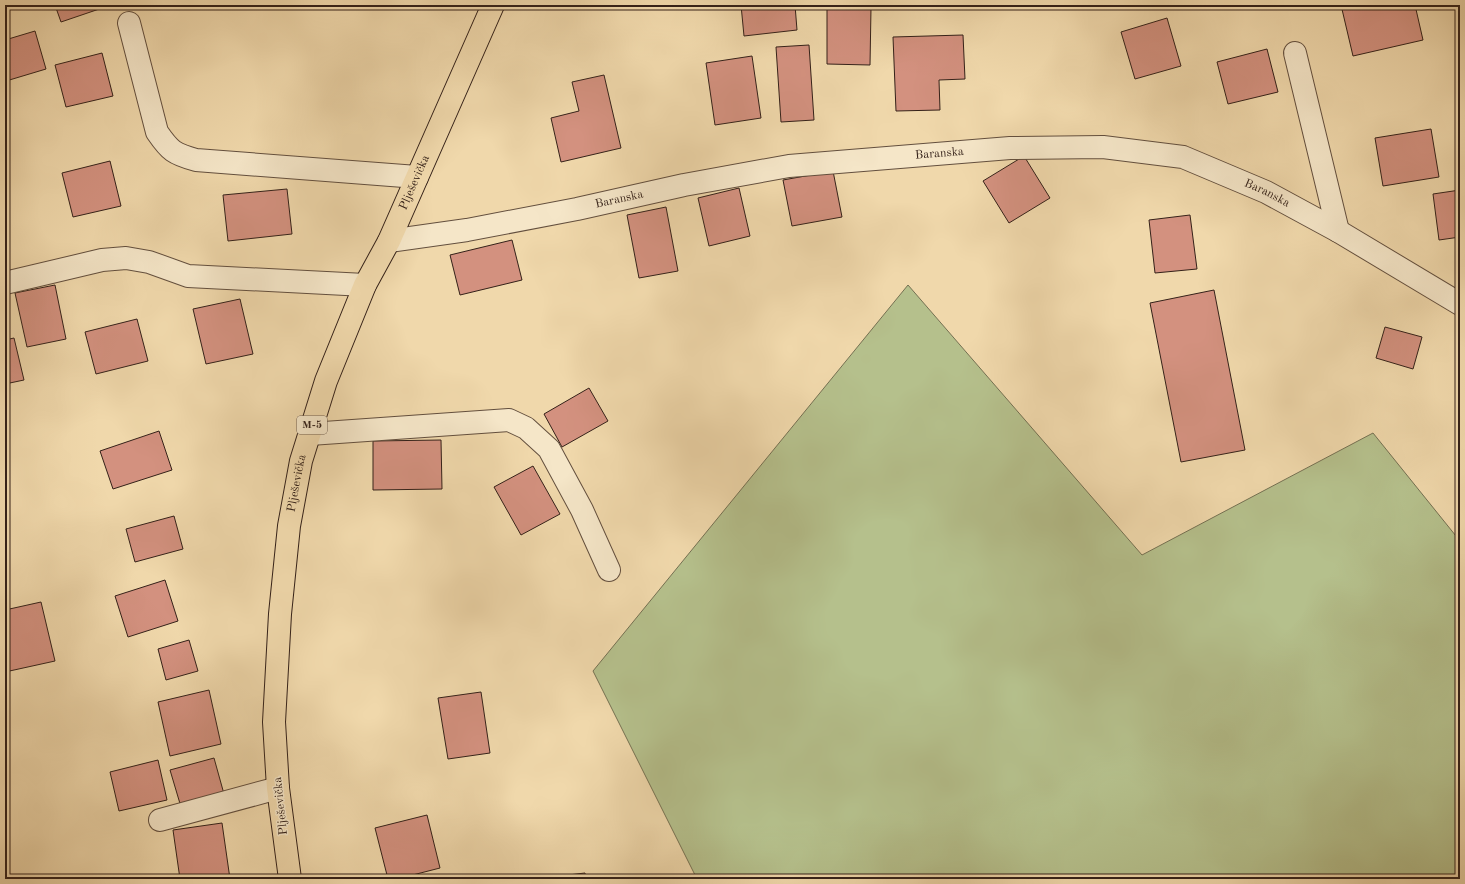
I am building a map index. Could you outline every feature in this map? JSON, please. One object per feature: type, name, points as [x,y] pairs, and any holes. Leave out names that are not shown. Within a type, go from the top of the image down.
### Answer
[{"type":"main road","name":"Plješevička","points":[[290,879],[278,788],[274,722],[280,614],[289,526],[301,460],[326,381],[365,285],[389,241],[493,5]]},
{"type":"street","points":[[130,23],[157,132],[165,143],[178,155],[196,160],[417,177]]},
{"type":"street","points":[[1295,53],[1338,230]]},
{"type":"street","name":"Baranska","points":[[389,241],[577,209],[684,184],[789,166],[921,154],[1010,148],[1103,147],[1182,157],[1266,192],[1338,230],[1460,304]]},
{"type":"street","points":[[5,283],[102,260],[126,258],[149,262],[188,276],[365,285]]},
{"type":"street","points":[[310,434],[509,420],[526,428],[549,449],[582,510],[609,570]]},
{"type":"street","points":[[160,820],[278,788]]},
{"type":"green space","points":[[908,285],[1142,555],[1373,433],[1460,541],[1460,879],[697,879],[593,671]]},
{"type":"building","points":[[55,5],[111,5],[61,22]]},
{"type":"building","points":[[741,5],[795,5],[797,30],[744,36]]},
{"type":"building","points":[[1341,5],[1415,5],[1423,40],[1353,56]]},
{"type":"building","points":[[827,8],[871,8],[870,65],[827,64]]},
{"type":"building","points":[[1167,18],[1181,66],[1135,79],[1121,32]]},
{"type":"building","points":[[35,31],[46,69],[6,81],[5,40]]},
{"type":"building","points":[[963,35],[965,79],[939,80],[940,110],[896,111],[893,37]]},
{"type":"building","points":[[809,45],[814,120],[781,122],[776,47]]},
{"type":"building","points":[[1267,49],[1278,92],[1228,104],[1217,62]]},
{"type":"building","points":[[102,53],[113,96],[66,107],[55,65]]},
{"type":"building","points":[[752,56],[761,118],[715,125],[706,63]]},
{"type":"building","points":[[604,75],[621,148],[561,162],[551,118],[579,111],[572,82]]},
{"type":"building","points":[[1431,129],[1439,177],[1383,186],[1375,138]]},
{"type":"building","points":[[1024,156],[1050,198],[1009,223],[983,181]]},
{"type":"building","points":[[110,161],[121,206],[73,217],[62,173]]},
{"type":"building","points":[[833,171],[842,217],[792,226],[783,180]]},
{"type":"building","points":[[739,188],[750,236],[709,246],[698,198]]},
{"type":"building","points":[[287,189],[292,234],[228,241],[223,195]]},
{"type":"building","points":[[1460,190],[1460,237],[1439,240],[1433,194]]},
{"type":"building","points":[[666,207],[678,271],[639,278],[627,215]]},
{"type":"building","points":[[1190,215],[1197,269],[1155,273],[1149,220]]},
{"type":"building","points":[[512,240],[522,280],[460,295],[450,255]]},
{"type":"building","points":[[55,285],[66,339],[27,347],[15,293]]},
{"type":"building","points":[[1214,290],[1245,450],[1181,462],[1150,303]]},
{"type":"building","points":[[240,299],[253,354],[206,364],[193,309]]},
{"type":"building","points":[[137,319],[148,361],[96,374],[85,332]]},
{"type":"building","points":[[1385,327],[1422,337],[1413,369],[1376,358]]},
{"type":"building","points":[[14,338],[24,380],[5,384],[5,340]]},
{"type":"building","points":[[589,388],[608,421],[562,447],[544,414]]},
{"type":"building","points":[[1460,396],[1460,411],[1456,410]]},
{"type":"building","points":[[159,431],[172,470],[113,489],[100,451]]},
{"type":"building","points":[[441,440],[442,489],[373,490],[373,441]]},
{"type":"building","points":[[533,466],[560,514],[521,535],[494,487]]},
{"type":"building","points":[[174,516],[183,549],[135,562],[126,529]]},
{"type":"building","points":[[165,580],[178,621],[128,637],[115,596]]},
{"type":"building","points":[[41,602],[55,661],[5,672],[5,610]]},
{"type":"building","points":[[189,640],[198,671],[166,680],[158,649]]},
{"type":"building","points":[[209,690],[221,744],[170,756],[158,702]]},
{"type":"building","points":[[481,692],[490,753],[448,759],[438,698]]},
{"type":"building","points":[[214,758],[224,794],[181,807],[170,770]]},
{"type":"building","points":[[158,760],[167,800],[119,811],[110,772]]},
{"type":"building","points":[[427,815],[440,868],[397,879],[388,879],[375,828]]},
{"type":"building","points":[[222,823],[230,879],[180,879],[173,830]]},
{"type":"building","points":[[585,873],[586,879],[543,878]]}]
